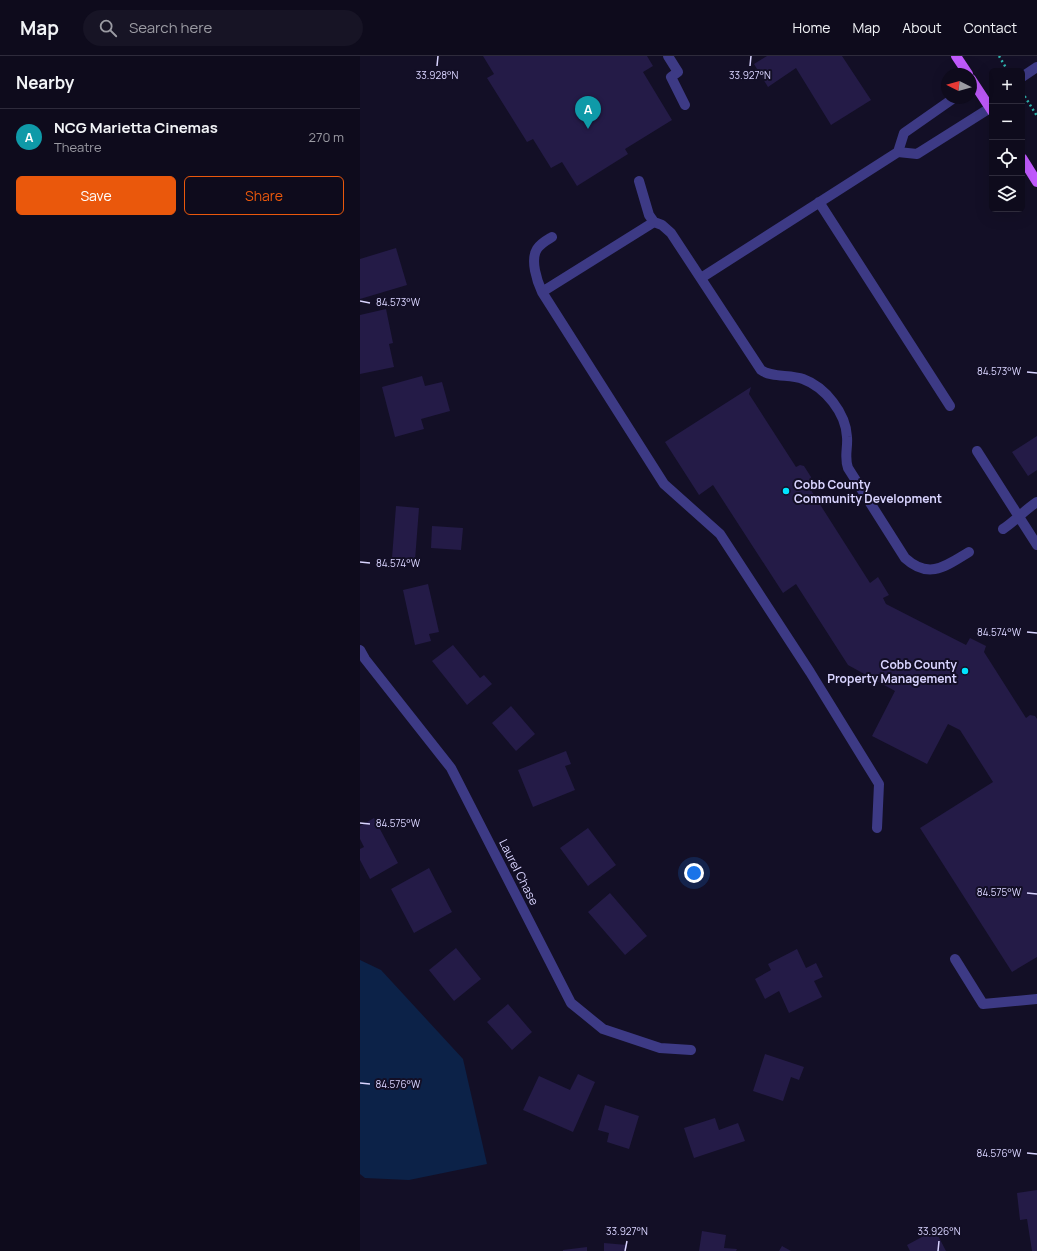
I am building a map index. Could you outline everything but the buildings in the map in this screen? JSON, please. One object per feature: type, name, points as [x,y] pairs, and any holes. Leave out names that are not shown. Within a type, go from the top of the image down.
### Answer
[{"type":"main road","points":[[956,56],[964,68]]},
{"type":"main road","points":[[977,89],[989,102]]},
{"type":"main road","points":[[1025,163],[1037,182]]},
{"type":"street","points":[[668,56],[678,72],[671,78],[685,105]]},
{"type":"street","points":[[1025,75],[1037,67]]},
{"type":"street","points":[[898,152],[904,133],[945,104]]},
{"type":"street","points":[[701,278],[898,152],[917,154],[989,104]]},
{"type":"street","points":[[639,181],[649,215],[654,222],[662,225],[671,232],[761,370],[765,373],[792,376],[808,381],[822,391],[834,404],[838,410],[846,431],[846,458],[848,468],[905,558],[916,566],[931,570],[939,569],[948,565],[969,552]]},
{"type":"street","points":[[819,202],[950,406]]},
{"type":"street","points":[[542,292],[654,222]]},
{"type":"street","points":[[552,237],[543,242],[537,249],[535,256],[536,277],[542,292],[664,484],[720,534],[814,679],[879,784],[877,828]]},
{"type":"street","points":[[978,451],[1037,545]]},
{"type":"street","points":[[1003,529],[1026,509],[1037,502]]},
{"type":"street","name":"Laurel Chase","points":[[360,650],[365,659],[452,768],[571,1003],[602,1029],[660,1048],[691,1050]]},
{"type":"street","points":[[955,959],[983,1004],[1037,999]]},
{"type":"path","points":[[999,56],[1006,68]]},
{"type":"path","points":[[1025,97],[1037,116]]},
{"type":"water","points":[[360,960],[381,970],[463,1059],[487,1164],[409,1180],[365,1178],[360,1174]]},
{"type":"place","name":"NCG Marietta Cinemas","points":[[588,129]]},
{"type":"place","name":"Cobb County Community Development","points":[[786,491]]},
{"type":"place","name":"Cobb County Property Management","points":[[965,671]]}]
